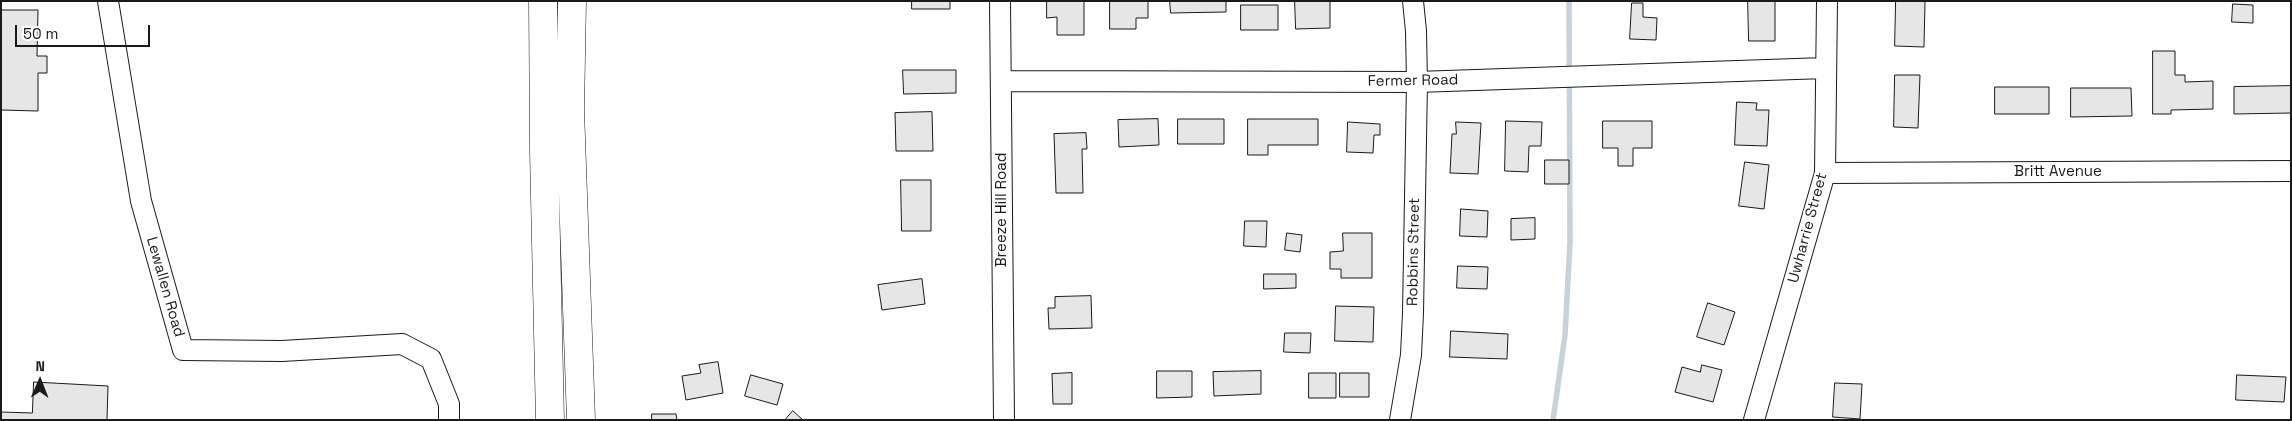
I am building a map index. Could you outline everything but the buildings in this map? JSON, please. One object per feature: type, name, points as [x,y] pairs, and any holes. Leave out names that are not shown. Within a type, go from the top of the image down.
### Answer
[{"type":"highway","points":[[543,1],[544,152],[550,420]]},
{"type":"highway","points":[[572,1],[570,110],[581,420]]},
{"type":"street","name":"Lewallen Road","points":[[108,1],[140,201],[183,350],[282,351],[402,344],[431,359],[449,404],[448,420]]},
{"type":"street","name":"Breeze Hill Road","points":[[1000,1],[1004,420]]},
{"type":"street","name":"Robbins Street","points":[[1400,420],[1411,355],[1413,314],[1417,82],[1416,31],[1413,1]]},
{"type":"street","name":"Uwharrie Street","points":[[1754,420],[1825,173],[1827,1]]},
{"type":"street","name":"Fermer Road","points":[[1001,81],[1417,82],[1825,68]]},
{"type":"street","name":"Britt Avenue","points":[[1825,173],[2291,171]]},
{"type":"waterway","points":[[1553,420],[1565,335],[1570,242],[1569,1]]}]
